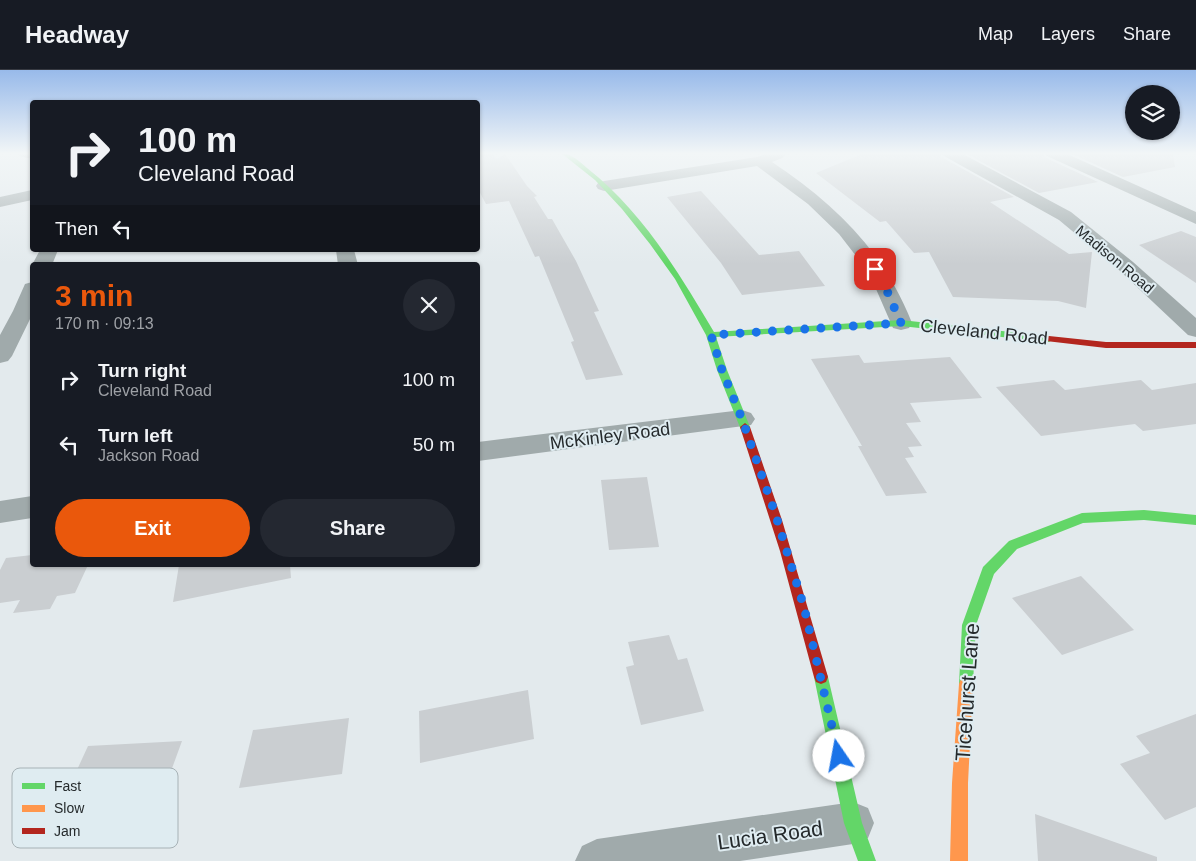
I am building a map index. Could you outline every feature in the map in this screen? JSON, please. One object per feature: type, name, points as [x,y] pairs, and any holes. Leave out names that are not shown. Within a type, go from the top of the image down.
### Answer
[{"type":"main road","points":[[608,190],[630,214],[679,279],[711,335],[775,513],[804,607],[832,723],[853,823],[866,861]]},
{"type":"main road","name":"Cleveland Road","points":[[711,335],[901,323],[1106,345],[1196,345]]},
{"type":"main road","name":"Ticehurst Lane","points":[[959,861],[960,784],[969,625],[988,571],[1013,545],[1082,518],[1144,515],[1196,520]]},
{"type":"street","points":[[800,190],[825,208],[845,228],[865,254],[884,284],[901,323]]},
{"type":"street","name":"Madison Road","points":[[1019,190],[1065,216],[1126,266],[1196,330]]},
{"type":"street","points":[[1133,190],[1196,219]]},
{"type":"street","points":[[0,202],[30,195]]},
{"type":"street","points":[[0,356],[24,311],[30,294]]},
{"type":"street","name":"McKinley Road","points":[[480,452],[742,419]]},
{"type":"street","points":[[0,512],[30,507]]},
{"type":"street","name":"Lucia Road","points":[[598,861],[853,823]]},
{"type":"building","points":[[480,190],[531,190],[537,196],[534,197],[548,219],[552,219],[576,261],[599,311],[594,312],[623,375],[586,380],[571,342],[574,341],[539,256],[535,257],[509,201],[486,204]]},
{"type":"building","points":[[838,190],[1001,190],[1014,197],[990,202],[1069,254],[1092,252],[1086,308],[1058,301],[953,297],[929,252],[914,253],[886,221],[880,222]]},
{"type":"building","points":[[1033,190],[1056,190],[1039,193]]},
{"type":"building","points":[[701,191],[759,255],[799,251],[825,286],[742,295],[721,263],[667,197]]},
{"type":"building","points":[[1181,231],[1196,237],[1196,283],[1139,245]]},
{"type":"building","points":[[859,355],[864,363],[950,357],[982,398],[910,403],[921,422],[906,423],[922,446],[908,447],[914,457],[905,458],[927,493],[886,496],[858,446],[862,446],[811,359]]},
{"type":"building","points":[[1054,380],[1065,390],[1141,380],[1152,390],[1196,383],[1196,424],[1143,431],[1135,424],[1041,436],[996,387]]},
{"type":"building","points":[[647,477],[659,547],[609,550],[601,480]]},
{"type":"building","points":[[30,555],[30,567],[87,567],[75,593],[57,596],[50,609],[13,613],[20,600],[0,603],[0,570],[6,558]]},
{"type":"building","points":[[179,567],[290,567],[291,578],[173,602]]},
{"type":"building","points":[[1081,576],[1134,630],[1062,655],[1012,598]]},
{"type":"building","points":[[669,635],[678,660],[687,658],[704,711],[641,725],[626,667],[634,665],[628,642]]},
{"type":"building","points":[[528,690],[534,739],[420,763],[419,711]]},
{"type":"building","points":[[1196,714],[1196,807],[1165,820],[1120,764],[1150,753],[1136,736]]},
{"type":"building","points":[[349,718],[342,774],[239,788],[253,730]]},
{"type":"building","points":[[182,741],[172,768],[78,768],[88,746]]},
{"type":"building","points":[[1035,814],[1157,857],[1157,861],[1038,861]]},
{"type":"traffic: fast","points":[[607,190],[653,242],[679,279],[711,335],[722,370],[745,427]]},
{"type":"traffic: fast","points":[[711,335],[901,323],[1049,339]]},
{"type":"traffic: fast","points":[[966,684],[969,625],[988,571],[1013,545],[1082,518],[1144,515],[1196,520]]},
{"type":"traffic: fast","points":[[821,677],[853,823],[867,861]]},
{"type":"traffic: slow","points":[[959,861],[960,783],[966,684]]},
{"type":"traffic: jam","points":[[1049,339],[1106,345],[1196,345]]},
{"type":"traffic: jam","points":[[745,427],[786,551],[821,677]]},
{"type":"route","points":[[839,756],[804,607],[775,513],[711,335],[901,323],[884,284],[875,269]]}]
